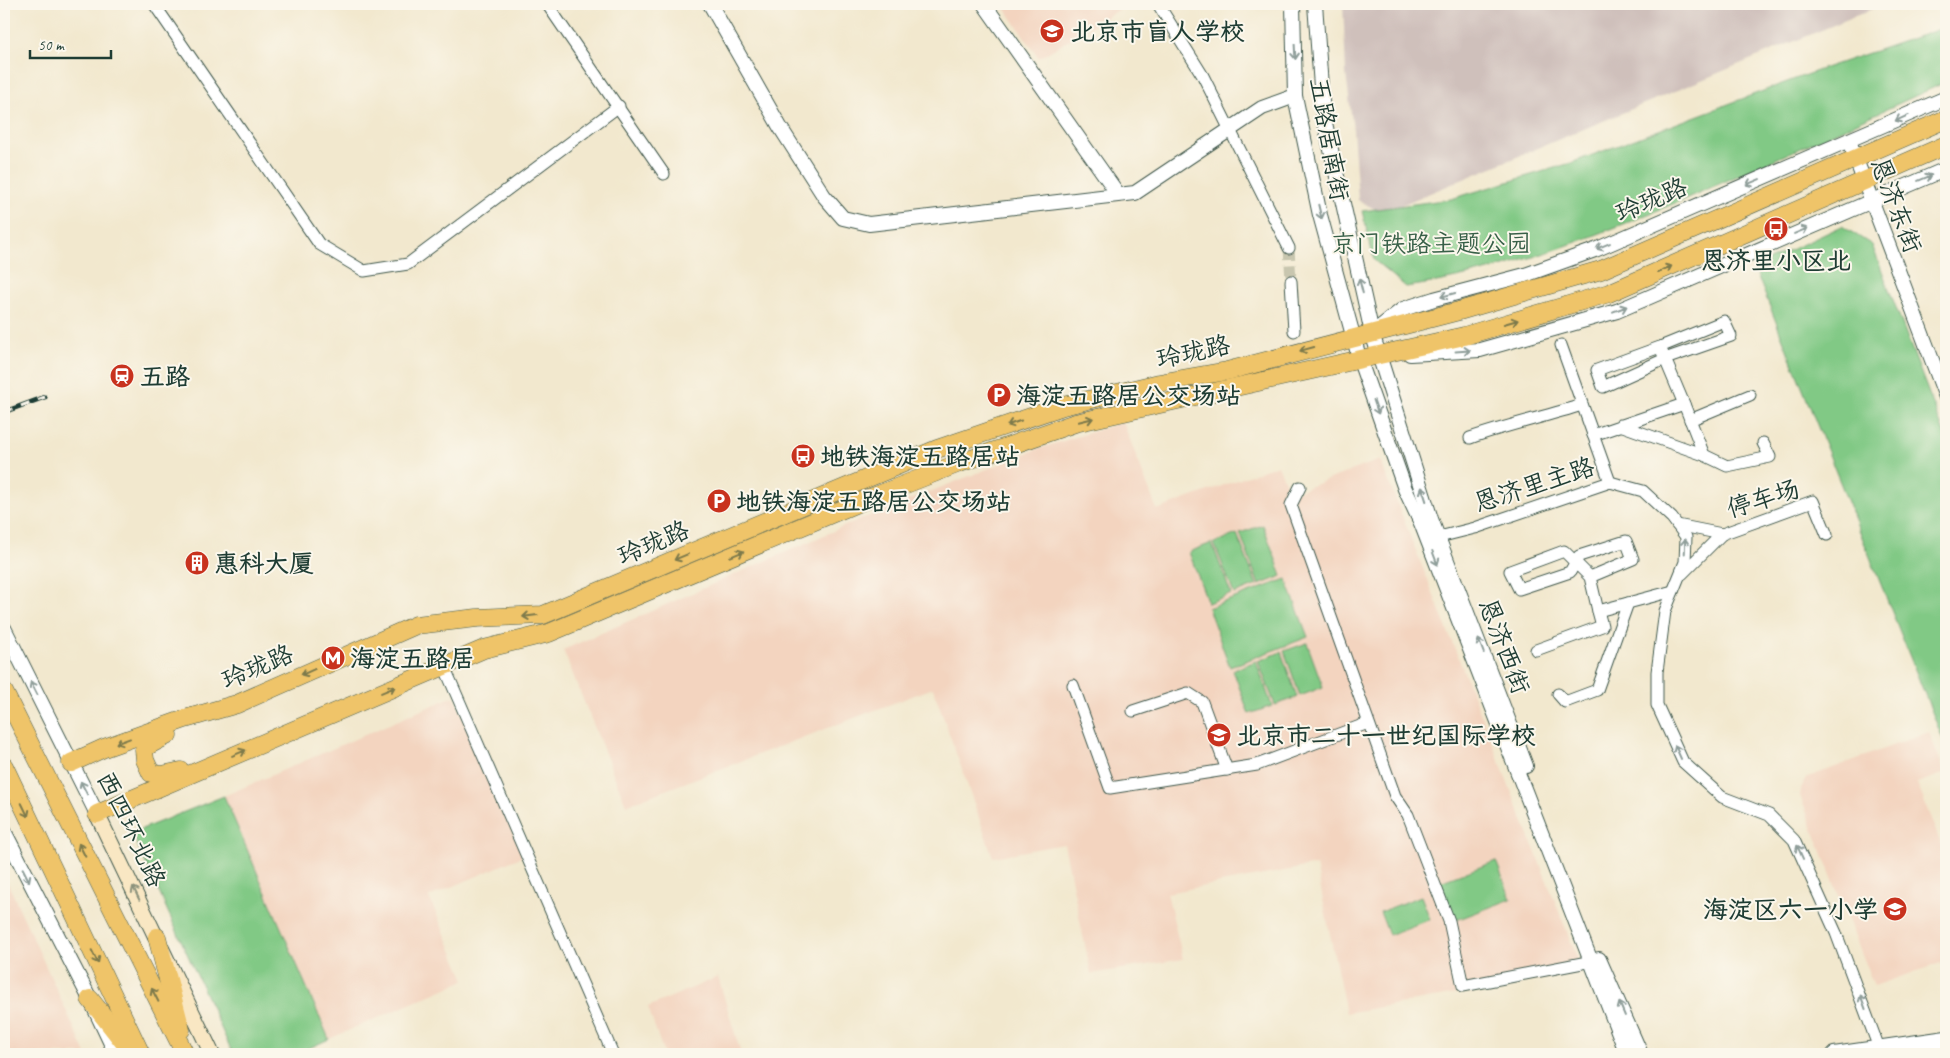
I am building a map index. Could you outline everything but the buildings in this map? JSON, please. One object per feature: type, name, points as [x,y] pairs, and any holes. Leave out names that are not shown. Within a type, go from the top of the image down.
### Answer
[{"type":"main road","name":"玲珑路","points":[[71,763],[104,748],[176,722],[237,704],[416,625],[476,618],[543,615],[937,449],[1063,406],[1159,383],[1227,371],[1458,312],[1601,270],[1946,119]]},
{"type":"main road","name":"玲珑路","points":[[97,814],[484,649],[549,633],[854,504],[957,464],[1075,423],[1464,336],[1609,293],[1946,145]]},
{"type":"main road","points":[[4,692],[186,1054]]},
{"type":"main road","points":[[211,765],[162,775],[151,773],[145,760],[144,750],[149,744],[237,704]]},
{"type":"main road","points":[[4,766],[141,1054]]},
{"type":"main road","name":"西四环北路","points":[[97,814],[212,1054]]},
{"type":"main road","points":[[157,937],[186,1054]]},
{"type":"main road","points":[[90,999],[133,1054]]},
{"type":"street","points":[[154,4],[319,244],[364,271],[408,264],[619,106]]},
{"type":"street","points":[[547,4],[664,174]]},
{"type":"street","points":[[710,4],[780,127],[824,196],[843,218],[869,224],[1136,193],[1262,108],[1296,96]]},
{"type":"street","points":[[984,4],[1118,194]]},
{"type":"street","points":[[1158,4],[1203,76],[1288,248]]},
{"type":"street","name":"五路居南街","points":[[1293,4],[1296,96],[1320,214],[1354,338]]},
{"type":"street","name":"五路居南街","points":[[1315,4],[1323,114],[1372,333]]},
{"type":"street","name":"玲珑路","points":[[1372,333],[1403,309],[1525,275],[1595,250],[1946,98]]},
{"type":"street","name":"恩济东街","points":[[1849,141],[1946,397]]},
{"type":"street","name":"玲珑路","points":[[1380,356],[1480,350],[1617,311],[1946,169]]},
{"type":"street","points":[[1291,281],[1294,331]]},
{"type":"street","points":[[1724,321],[1731,336],[1665,360],[1603,387],[1597,370],[1660,347],[1724,321]]},
{"type":"street","name":"恩济西街","points":[[1372,333],[1439,537],[1596,961],[1627,1054]]},
{"type":"street","name":"恩济西街","points":[[1354,338],[1409,498],[1421,523],[1596,961],[1641,1054]]},
{"type":"street","points":[[1561,345],[1610,482]]},
{"type":"street","points":[[1660,347],[1704,456]]},
{"type":"street","points":[[1690,420],[1750,394]]},
{"type":"street","points":[[1593,435],[1684,404]]},
{"type":"street","points":[[1470,438],[1515,422],[1527,422],[1582,405]]},
{"type":"street","points":[[1620,426],[1728,466],[1770,456],[1763,443]]},
{"type":"street","name":"恩济里主路","points":[[1439,537],[1475,528],[1610,482],[1642,491],[1677,525],[1686,537],[1685,562],[1665,611],[1658,663],[1657,706],[1683,762],[1722,797],[1770,815],[1794,840],[1836,933],[1879,1048]]},
{"type":"street","points":[[1300,487],[1291,505],[1395,796],[1408,815],[1449,921],[1463,986],[1596,961]]},
{"type":"street","name":"停车场","points":[[1722,534],[1813,501],[1827,535]]},
{"type":"street","points":[[1677,525],[1722,534]]},
{"type":"street","points":[[1679,576],[1722,534]]},
{"type":"street","points":[[1536,650],[1602,626],[1590,578],[1575,563],[1564,551],[1510,571],[1519,589],[1570,572],[1575,563],[1579,556],[1626,541],[1633,559],[1590,578]]},
{"type":"street","points":[[1598,611],[1673,591]]},
{"type":"street","points":[[1558,694],[1565,702],[1597,690],[1628,603]]},
{"type":"street","name":"西四环北路","points":[[4,628],[97,814]]},
{"type":"street","points":[[444,666],[613,1054]]},
{"type":"street","points":[[1073,685],[1110,788],[1257,765],[1368,722]]},
{"type":"street","points":[[1133,711],[1188,692],[1202,702],[1227,770]]},
{"type":"street","points":[[4,832],[90,999],[116,1054]]},
{"type":"street","points":[[1834,1054],[1946,1038]]},
{"type":"street","points":[[1911,1054],[1946,1048]]},
{"type":"shaded area","name":"北京市盲人学校","points":[[1002,4],[1128,4],[1039,58]]},
{"type":"shaded area","points":[[1343,4],[1884,4],[1382,213],[1358,200],[1353,129],[1346,74]]},
{"type":"shaded area","points":[[1123,422],[1157,510],[1278,465],[1290,494],[1380,460],[1583,972],[1346,1013],[1316,865],[1167,893],[1183,959],[1091,974],[1064,844],[993,857],[933,688],[626,805],[563,650],[854,522],[1035,450]]},
{"type":"shaded area","points":[[454,696],[523,856],[429,897],[465,980],[329,1039],[224,796]]},
{"type":"shaded area","name":"海淀区六一小学","points":[[1929,732],[1945,773],[1917,783],[1946,857],[1946,961],[1874,986],[1799,793],[1806,778]]},
{"type":"shaded area","points":[[4,875],[86,1054],[4,1054]]},
{"type":"shaded area","points":[[718,977],[741,1054],[664,1054],[648,1007]]},
{"type":"green space","name":"京门铁路主题公园","points":[[1946,27],[1946,82],[1647,215],[1511,264],[1441,281],[1406,287],[1374,260],[1362,211],[1451,199],[1571,163],[1819,70]]},
{"type":"green space","points":[[1842,226],[1872,245],[1946,438],[1946,747],[1754,267]]},
{"type":"green space","points":[[1263,525],[1282,576],[1259,585],[1240,533]]},
{"type":"green space","points":[[1237,534],[1257,585],[1234,594],[1214,543]]},
{"type":"green space","points":[[1212,543],[1231,594],[1208,603],[1189,552]]},
{"type":"green space","points":[[1286,579],[1308,637],[1230,667],[1208,608]]},
{"type":"green space","points":[[1307,643],[1323,687],[1300,696],[1284,651]]},
{"type":"green space","points":[[1281,652],[1297,697],[1275,705],[1258,661]]},
{"type":"green space","points":[[1256,661],[1272,706],[1249,714],[1233,670]]},
{"type":"green space","points":[[224,796],[329,1039],[296,1054],[233,1054],[132,833]]},
{"type":"green space","points":[[1496,861],[1511,899],[1454,921],[1440,882]]},
{"type":"green space","points":[[1421,896],[1430,919],[1389,935],[1380,912]]},
{"type":"tunnel","points":[[1289,248],[1291,281]]},
{"type":"railway","points":[[4,412],[45,397]]},
{"type":"place","name":"北京市盲人学校","points":[[1052,31]]},
{"type":"place","name":"恩济里小区北","points":[[1776,229]]},
{"type":"place","name":"五路","points":[[122,376]]},
{"type":"place","name":"海淀五路居公交场站","points":[[999,395]]},
{"type":"place","name":"地铁海淀五路居站","points":[[803,456]]},
{"type":"place","name":"地铁海淀五路居公交场站","points":[[719,501]]},
{"type":"place","name":"惠科大厦","points":[[197,563]]},
{"type":"place","name":"海淀五路居","points":[[333,658]]},
{"type":"place","name":"北京市二十一世纪国际学校","points":[[1219,735]]},
{"type":"place","name":"海淀区六一小学","points":[[1895,909]]}]
